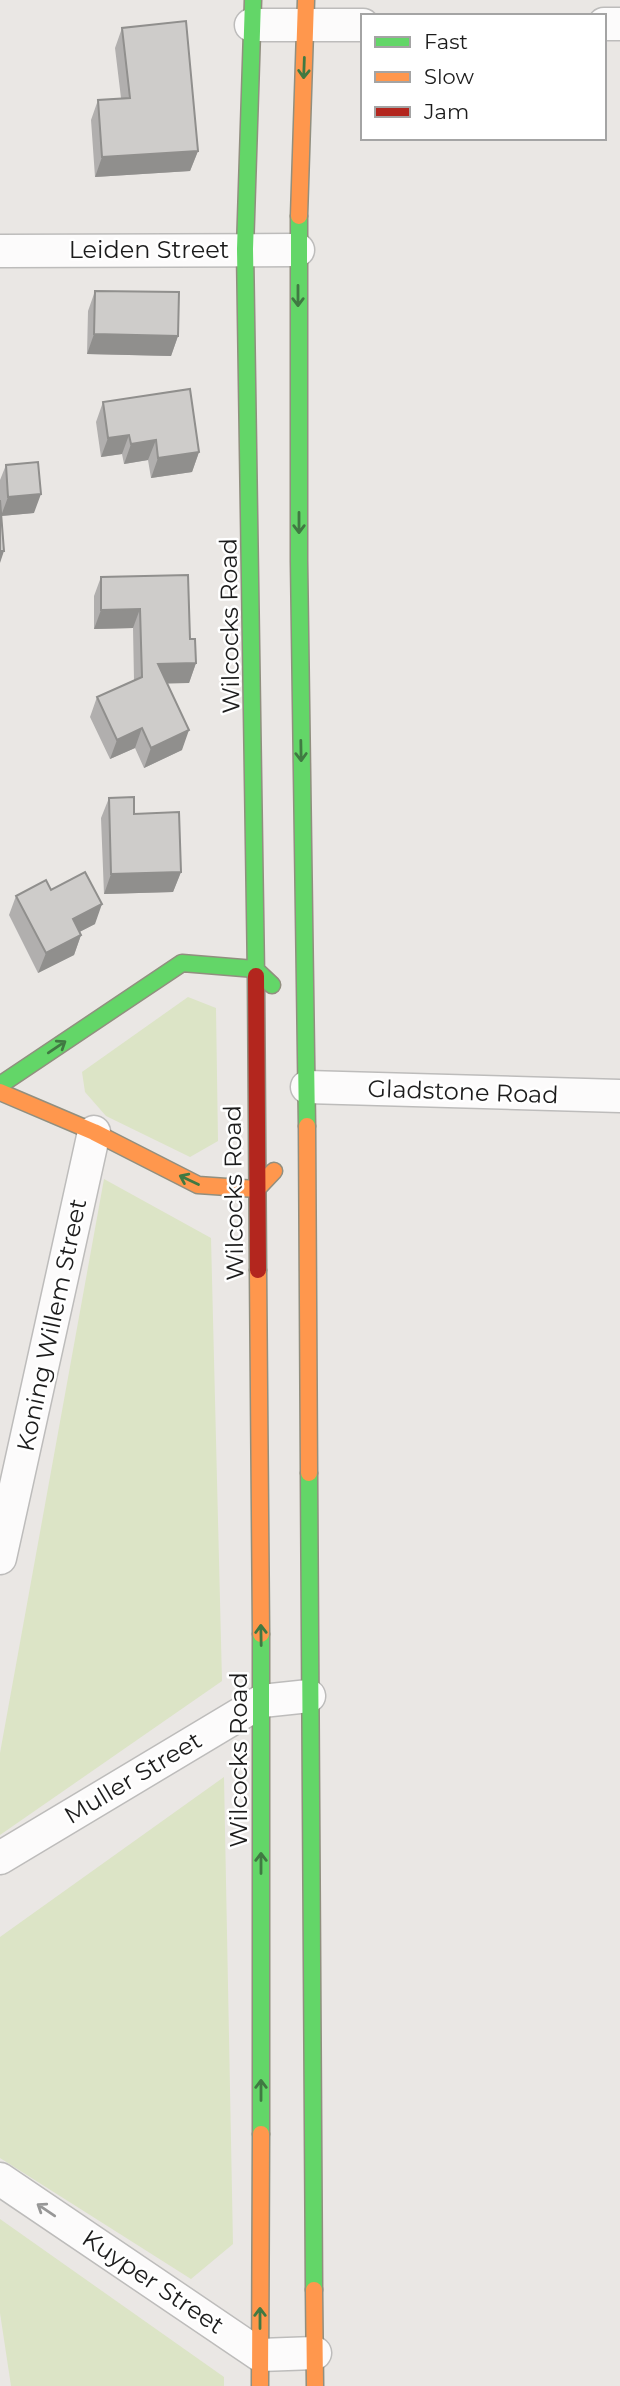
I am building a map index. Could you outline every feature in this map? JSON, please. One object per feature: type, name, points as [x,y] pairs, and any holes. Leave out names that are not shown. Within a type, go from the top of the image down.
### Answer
[{"type":"street","points":[[252,13],[305,13],[361,25]]},
{"type":"street","name":"Wilcocks Road","points":[[252,13],[245,249],[258,564],[255,969],[262,1700],[260,2386]]},
{"type":"street","points":[[305,13],[293,561],[307,1087],[315,2386]]},
{"type":"street","name":"Leiden Street","points":[[0,251],[298,250]]},
{"type":"street","points":[[0,1085],[181,963],[255,969],[305,1016]]},
{"type":"street","name":"Gladstone Road","points":[[307,1087],[620,1096]]},
{"type":"street","points":[[0,1092],[94,1132],[198,1185],[257,1189],[307,1137]]},
{"type":"street","name":"Koning Willem Street","points":[[0,1559],[94,1132]]},
{"type":"street","name":"Muller Street","points":[[0,1858],[262,1700],[309,1696]]},
{"type":"street","name":"Kuyper Street","points":[[0,2179],[260,2355]]},
{"type":"street","points":[[260,2355],[315,2353]]},
{"type":"green space","points":[[188,997],[216,1008],[218,1141],[190,1157],[106,1116],[85,1092],[82,1072]]},
{"type":"green space","points":[[104,1179],[211,1238],[222,1681],[0,1835],[0,1753]]},
{"type":"green space","points":[[224,1777],[233,2244],[191,2279],[0,2158],[0,1937]]},
{"type":"green space","points":[[0,2219],[224,2377],[224,2386],[11,2386],[0,2313]]},
{"type":"building","points":[[186,21],[198,151],[102,157],[98,100],[130,98],[122,28]]},
{"type":"building","points":[[95,291],[179,292],[178,336],[94,334]]},
{"type":"building","points":[[190,389],[199,452],[158,458],[156,440],[131,444],[129,435],[108,438],[103,402]]},
{"type":"building","points":[[38,462],[41,494],[8,497],[6,465]]},
{"type":"building","points":[[0,500],[4,551],[0,551]]},
{"type":"building","points":[[188,575],[190,639],[195,639],[196,663],[158,664],[189,730],[151,748],[142,728],[117,740],[97,697],[142,677],[140,609],[101,610],[101,577]]},
{"type":"building","points":[[134,797],[134,814],[179,812],[181,872],[111,874],[109,798]]},
{"type":"building","points":[[85,872],[102,904],[73,919],[81,935],[46,953],[16,896],[46,880],[51,890]]},
{"type":"traffic: fast","points":[[253,0],[245,249],[256,976]]},
{"type":"traffic: fast","points":[[299,216],[299,561],[307,1126]]},
{"type":"traffic: fast","points":[[0,1085],[182,963],[255,969],[272,985]]},
{"type":"traffic: fast","points":[[309,1473],[314,2290]]},
{"type":"traffic: fast","points":[[261,1634],[261,2134]]},
{"type":"traffic: slow","points":[[299,216],[306,0]]},
{"type":"traffic: slow","points":[[0,1092],[94,1132],[198,1185],[257,1189],[274,1171]]},
{"type":"traffic: slow","points":[[307,1126],[309,1473]]},
{"type":"traffic: slow","points":[[258,1270],[261,1634]]},
{"type":"traffic: slow","points":[[260,2386],[261,2134]]},
{"type":"traffic: slow","points":[[314,2290],[315,2386]]},
{"type":"traffic: jam","points":[[256,976],[258,1270]]}]
